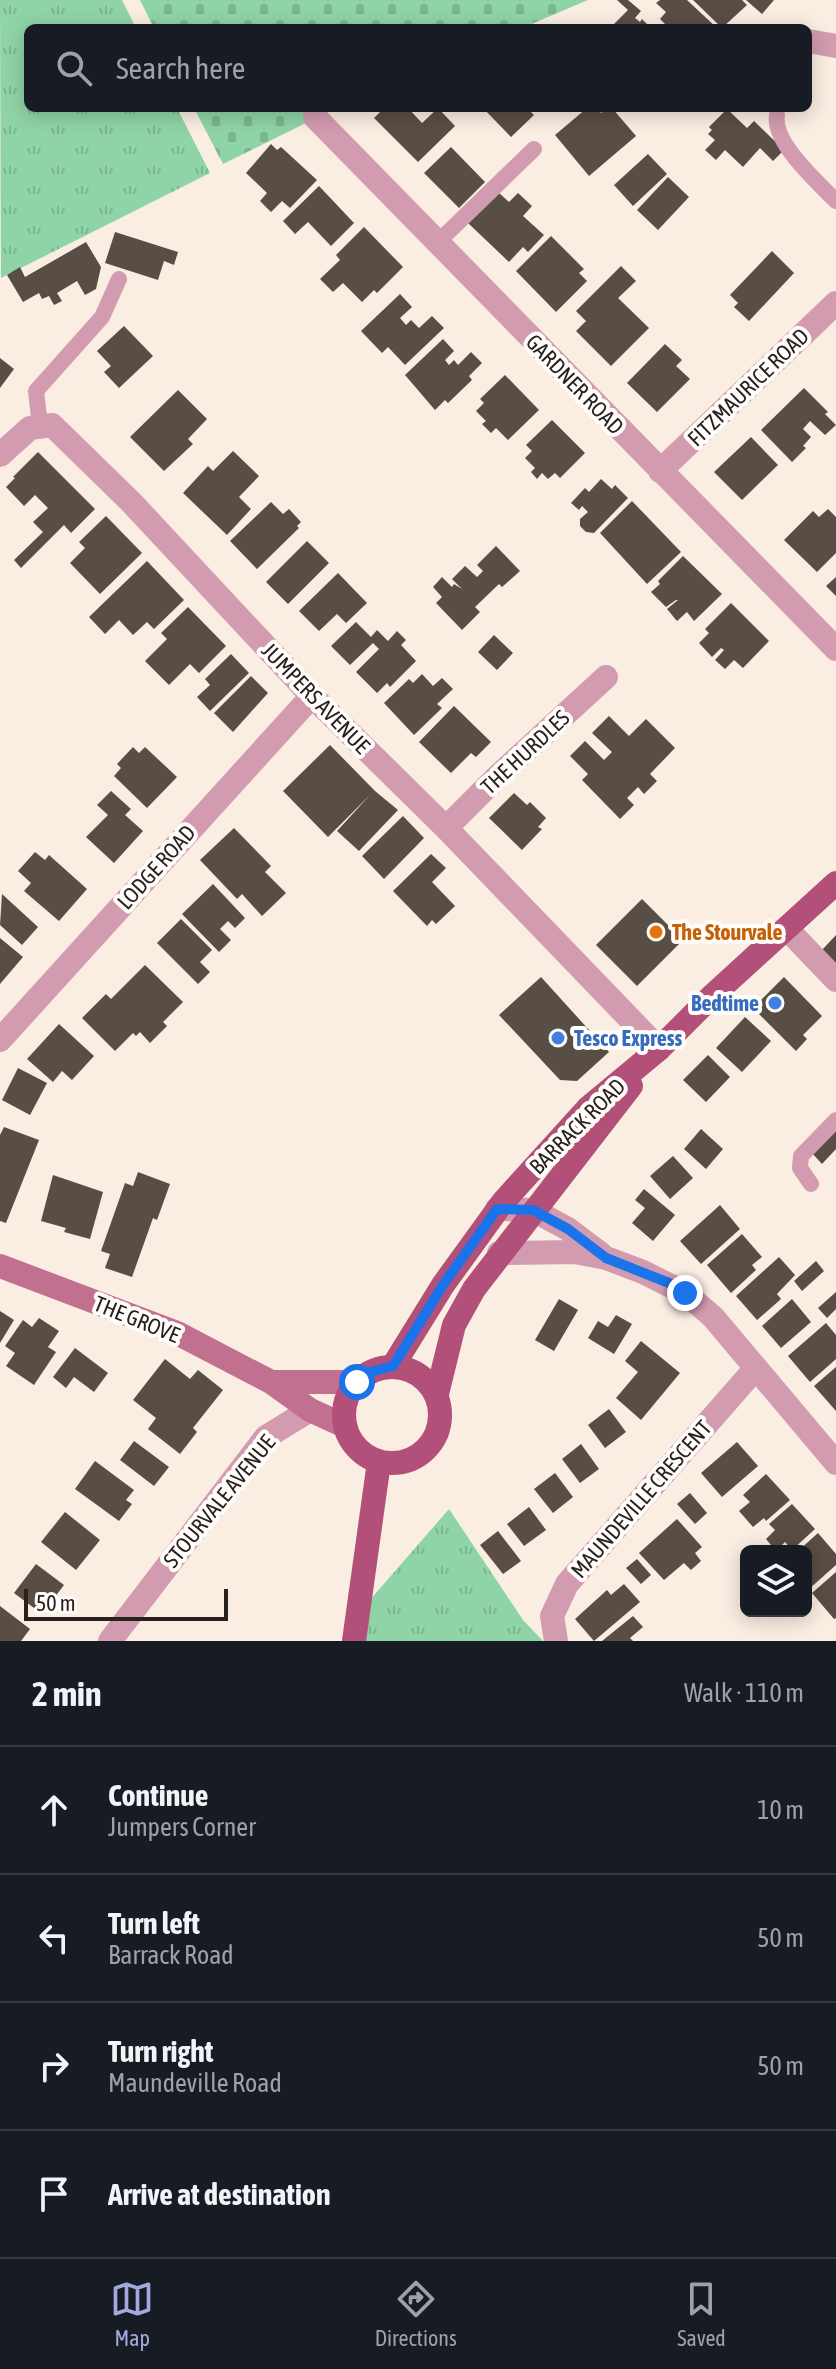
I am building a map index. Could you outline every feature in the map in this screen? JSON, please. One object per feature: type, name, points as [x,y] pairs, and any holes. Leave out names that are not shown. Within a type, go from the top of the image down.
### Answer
[{"type":"main road","name":"BARRACK ROAD","points":[[393,1366],[443,1285],[497,1209],[588,1108],[659,1049],[713,995],[836,883]]},
{"type":"main road","name":"BARRACK ROAD","points":[[437,1394],[454,1325],[474,1289],[659,1049]]},
{"type":"main road","points":[[393,1366],[419,1374],[437,1394],[441,1412],[439,1431],[429,1447],[415,1458],[397,1464],[379,1462],[364,1454],[352,1442],[345,1426],[344,1410],[348,1395],[357,1382],[367,1373],[393,1366]]},
{"type":"main road","points":[[354,1641],[379,1462]]},
{"type":"street","points":[[812,42],[836,46]]},
{"type":"street","name":"GARDNER ROAD","points":[[315,117],[836,649]]},
{"type":"street","name":"FITZMAURICE ROAD","points":[[660,471],[836,303]]},
{"type":"street","name":"JUMPERS AVENUE","points":[[40,426],[52,425],[131,502],[312,696],[446,828],[659,1049]]},
{"type":"street","points":[[0,455],[30,428],[40,426]]},
{"type":"street","name":"THE HURDLES","points":[[446,828],[606,677]]},
{"type":"street","name":"LODGE ROAD","points":[[0,1040],[312,696]]},
{"type":"street","points":[[787,929],[836,980]]},
{"type":"street","points":[[497,1209],[533,1210],[568,1229],[606,1258]]},
{"type":"street","points":[[499,1253],[575,1252],[606,1258],[669,1283],[713,1317],[836,1463]]},
{"type":"street","name":"THE GROVE","points":[[0,1266],[177,1333],[271,1382],[310,1410],[345,1426]]},
{"type":"street","name":"MAUNDEVILLE CRESCENT","points":[[556,1641],[552,1616],[567,1584],[755,1369]]},
{"type":"street","name":"THE GROVE","points":[[271,1382],[357,1382]]},
{"type":"street","name":"STOURVALE AVENUE","points":[[110,1641],[266,1437],[310,1410]]},
{"type":"lane","points":[[777,115],[775,124],[782,141],[836,201]]},
{"type":"lane","points":[[438,242],[534,149]]},
{"type":"lane","points":[[40,426],[36,391],[102,317],[119,279]]},
{"type":"lane","points":[[811,1184],[800,1168],[801,1156],[836,1120]]},
{"type":"green space","points":[[0,0],[122,0],[134,24],[24,24],[24,112],[179,112],[210,173],[1,278]]},
{"type":"green space","points":[[140,0],[588,0],[531,24],[152,24]]},
{"type":"green space","points":[[196,112],[328,112],[223,164]]},
{"type":"green space","points":[[449,1509],[523,1620],[543,1641],[354,1641],[356,1616]]},
{"type":"building","points":[[617,0],[628,0],[641,11],[635,18],[647,24],[614,24],[628,10]]},
{"type":"building","points":[[660,0],[687,0],[713,24],[665,24],[660,19],[666,12],[656,3]]},
{"type":"building","points":[[693,0],[742,0],[747,5],[726,24],[718,24]]},
{"type":"building","points":[[746,0],[774,0],[762,14]]},
{"type":"building","points":[[380,112],[412,112],[422,123],[434,112],[442,112],[455,126],[418,162],[374,118]]},
{"type":"building","points":[[487,112],[531,112],[534,115],[511,137]]},
{"type":"building","points":[[582,112],[615,112],[636,136],[589,176],[555,135]]},
{"type":"building","points":[[724,112],[730,112],[747,128],[754,121],[784,150],[773,161],[760,148],[743,167],[725,150],[716,160],[705,150],[715,140],[708,134],[712,130],[709,127]]},
{"type":"building","points":[[271,144],[277,150],[281,147],[317,180],[290,208],[282,201],[271,212],[260,201],[267,193],[246,173]]},
{"type":"building","points":[[451,147],[485,182],[459,208],[424,173]]},
{"type":"building","points":[[648,154],[667,174],[633,206],[614,185]]},
{"type":"building","points":[[668,177],[689,197],[658,230],[637,210]]},
{"type":"building","points":[[319,186],[354,223],[331,246],[308,222],[295,234],[283,221]]},
{"type":"building","points":[[498,192],[509,202],[518,193],[532,206],[523,216],[544,235],[528,252],[523,247],[509,262],[468,223]]},
{"type":"building","points":[[364,227],[403,267],[377,293],[374,290],[362,302],[343,283],[333,292],[320,279],[340,260],[336,255]]},
{"type":"building","points":[[115,232],[178,252],[174,265],[164,261],[158,280],[105,263]]},
{"type":"building","points":[[551,236],[584,269],[579,273],[587,281],[556,312],[516,271]]},
{"type":"building","points":[[86,242],[101,267],[96,289],[85,295],[77,281],[57,293],[62,301],[54,305],[49,296],[42,299],[39,293],[23,302],[7,275],[20,267],[25,277]]},
{"type":"building","points":[[772,251],[794,273],[749,321],[734,307],[738,303],[730,295]]},
{"type":"building","points":[[621,266],[636,281],[618,298],[649,328],[611,366],[576,331],[586,321],[576,311]]},
{"type":"building","points":[[400,294],[412,307],[400,318],[406,325],[411,320],[419,328],[432,316],[444,328],[405,365],[388,347],[382,353],[361,331]]},
{"type":"building","points":[[124,326],[153,356],[119,388],[104,372],[111,366],[97,351]]},
{"type":"building","points":[[443,339],[454,351],[445,360],[449,365],[454,360],[458,365],[471,352],[482,363],[469,376],[472,380],[448,403],[445,400],[435,410],[405,375]]},
{"type":"building","points":[[665,344],[682,360],[676,366],[690,379],[657,412],[627,383]]},
{"type":"building","points":[[0,358],[14,369],[0,388]]},
{"type":"building","points":[[505,375],[539,410],[508,440],[496,428],[491,433],[482,424],[486,421],[476,411],[484,403],[480,399]]},
{"type":"building","points":[[804,388],[828,412],[825,414],[836,425],[825,435],[810,421],[803,429],[811,437],[803,446],[806,448],[792,462],[761,430]]},
{"type":"building","points":[[178,390],[207,419],[188,439],[193,444],[164,471],[130,437]]},
{"type":"building","points":[[552,420],[585,453],[560,478],[555,473],[548,479],[542,473],[537,479],[531,472],[535,468],[525,458],[532,451],[526,445]]},
{"type":"building","points":[[751,437],[778,465],[742,500],[714,472]]},
{"type":"building","points":[[233,451],[259,476],[239,497],[251,509],[227,535],[183,493],[208,466],[213,471]]},
{"type":"building","points":[[38,452],[95,509],[71,533],[64,525],[21,568],[14,560],[43,532],[33,522],[48,508],[35,495],[24,506],[6,487]]},
{"type":"building","points":[[601,479],[612,489],[615,485],[628,498],[594,533],[586,532],[580,526],[580,519],[588,512],[582,506],[579,510],[571,503],[585,488],[589,492]]},
{"type":"building","points":[[632,501],[681,552],[647,584],[600,533]]},
{"type":"building","points":[[271,502],[283,514],[289,509],[301,522],[297,526],[299,528],[257,569],[230,541]]},
{"type":"building","points":[[828,509],[836,517],[836,553],[817,572],[784,540],[813,511],[819,517]]},
{"type":"building","points":[[106,516],[142,553],[100,594],[70,563],[85,548],[79,542]]},
{"type":"building","points":[[307,541],[329,563],[288,604],[266,582]]},
{"type":"building","points":[[496,546],[520,571],[502,587],[499,584],[475,607],[480,612],[462,630],[436,603],[442,597],[433,587],[442,577],[452,587],[454,584],[462,589],[452,579],[465,566],[477,577],[483,571],[477,565]]},
{"type":"building","points":[[683,556],[722,594],[694,621],[687,612],[677,621],[667,609],[678,600],[666,607],[651,592]]},
{"type":"building","points":[[147,561],[184,600],[154,629],[147,622],[133,635],[119,620],[105,634],[89,617]]},
{"type":"building","points":[[338,573],[367,603],[346,623],[337,614],[319,631],[299,611]]},
{"type":"building","points":[[836,577],[836,596],[826,586]]},
{"type":"building","points":[[731,603],[769,641],[743,668],[734,660],[725,669],[715,660],[724,650],[721,648],[712,657],[699,643],[709,633],[705,629]]},
{"type":"building","points":[[188,607],[226,646],[199,673],[190,664],[169,685],[145,661],[167,639],[161,633]]},
{"type":"building","points":[[356,622],[371,637],[377,630],[388,641],[397,631],[406,640],[401,645],[416,661],[390,687],[387,683],[377,693],[356,672],[379,649],[373,643],[350,665],[331,646]]},
{"type":"building","points":[[494,635],[513,653],[497,670],[478,652]]},
{"type":"building","points":[[231,654],[249,673],[210,711],[197,697],[210,685],[205,679]]},
{"type":"building","points":[[422,674],[433,686],[442,678],[453,689],[437,704],[442,708],[414,735],[384,703],[409,679],[413,683]]},
{"type":"building","points":[[251,676],[268,693],[233,732],[214,713]]},
{"type":"building","points":[[454,706],[491,742],[476,757],[471,753],[451,773],[419,742]]},
{"type":"building","points":[[609,716],[629,736],[646,719],[675,748],[650,774],[657,781],[644,794],[638,787],[627,798],[634,805],[620,819],[582,780],[588,774],[570,756],[585,741],[604,760],[612,752],[592,733]]},
{"type":"building","points":[[330,745],[398,810],[359,851],[337,831],[370,795],[328,837],[283,791]]},
{"type":"building","points":[[133,747],[139,753],[145,747],[177,777],[147,808],[114,776],[121,768],[117,764]]},
{"type":"building","points":[[111,791],[131,809],[125,815],[143,831],[114,863],[86,837],[108,815],[97,805]]},
{"type":"building","points":[[514,793],[527,805],[530,802],[546,818],[538,827],[542,829],[522,850],[489,818]]},
{"type":"building","points":[[403,816],[424,838],[384,879],[362,856]]},
{"type":"building","points":[[234,828],[271,866],[265,872],[286,893],[262,916],[242,894],[237,899],[200,860]]},
{"type":"building","points":[[35,852],[45,860],[49,855],[87,889],[59,921],[24,891],[31,883],[18,871]]},
{"type":"building","points":[[431,854],[446,868],[432,882],[455,906],[436,924],[432,920],[427,926],[393,891]]},
{"type":"building","points":[[213,884],[245,918],[235,928],[228,921],[220,929],[231,940],[219,952],[182,914]]},
{"type":"building","points":[[2,894],[38,927],[22,945],[0,925]]},
{"type":"building","points":[[642,899],[683,940],[637,986],[596,945]]},
{"type":"building","points":[[181,919],[212,950],[200,962],[210,972],[198,984],[157,943]]},
{"type":"building","points":[[836,935],[836,964],[822,950]]},
{"type":"building","points":[[0,938],[23,957],[0,984]]},
{"type":"building","points":[[145,965],[183,1002],[163,1022],[167,1026],[150,1043],[140,1032],[136,1036],[133,1033],[115,1051],[82,1018],[106,994],[111,999]]},
{"type":"building","name":"Tesco Express","points":[[541,977],[609,1052],[577,1081],[560,1080],[499,1015]]},
{"type":"building","points":[[784,977],[822,1016],[803,1035],[807,1039],[796,1051],[753,1008]]},
{"type":"building","points":[[745,1017],[771,1041],[742,1072],[716,1048]]},
{"type":"building","points":[[59,1024],[94,1056],[72,1080],[62,1071],[53,1082],[27,1059]]},
{"type":"building","points":[[708,1055],[730,1077],[706,1102],[683,1080]]},
{"type":"building","points":[[18,1068],[47,1083],[30,1115],[2,1100]]},
{"type":"building","points":[[4,1127],[39,1140],[6,1223],[0,1221],[0,1135]]},
{"type":"building","points":[[836,1127],[836,1149],[822,1164],[811,1152]]},
{"type":"building","points":[[701,1129],[723,1149],[706,1169],[684,1149]]},
{"type":"building","points":[[673,1156],[693,1178],[670,1199],[650,1176]]},
{"type":"building","points":[[138,1172],[170,1184],[157,1220],[153,1218],[132,1277],[105,1268],[110,1254],[101,1251],[125,1183],[133,1186]]},
{"type":"building","points":[[53,1175],[103,1192],[90,1239],[41,1221]]},
{"type":"building","points":[[644,1189],[675,1215],[653,1241],[632,1223],[645,1208],[635,1200]]},
{"type":"building","points":[[720,1205],[740,1229],[701,1264],[680,1241]]},
{"type":"building","points":[[742,1234],[762,1257],[752,1265],[756,1270],[731,1293],[707,1265]]},
{"type":"building","points":[[779,1257],[795,1275],[777,1294],[781,1299],[757,1320],[736,1296]]},
{"type":"building","points":[[816,1261],[824,1271],[802,1291],[794,1281]]},
{"type":"building","points":[[836,1292],[836,1309],[827,1318],[818,1308]]},
{"type":"building","points":[[559,1299],[578,1310],[554,1351],[535,1340]]},
{"type":"building","points":[[792,1299],[811,1322],[781,1348],[762,1326]]},
{"type":"building","points":[[0,1311],[14,1320],[0,1343]]},
{"type":"building","points":[[616,1315],[632,1324],[614,1354],[588,1338],[598,1321],[608,1327]]},
{"type":"building","points":[[39,1318],[59,1331],[48,1347],[56,1352],[34,1385],[6,1366],[15,1353],[5,1346],[23,1320],[32,1327]]},
{"type":"building","points":[[826,1323],[836,1335],[836,1359],[810,1382],[788,1356]]},
{"type":"building","points":[[641,1341],[680,1373],[641,1420],[616,1398],[638,1372],[625,1361]]},
{"type":"building","points":[[75,1348],[108,1373],[94,1392],[74,1377],[66,1388],[53,1377]]},
{"type":"building","points":[[165,1359],[190,1379],[198,1370],[223,1390],[193,1428],[197,1432],[180,1454],[148,1429],[156,1418],[133,1400]]},
{"type":"building","points":[[836,1367],[836,1411],[814,1386]]},
{"type":"building","points":[[609,1409],[626,1432],[605,1448],[588,1425]]},
{"type":"building","points":[[134,1441],[169,1467],[154,1486],[120,1460]]},
{"type":"building","points":[[737,1442],[758,1466],[722,1497],[701,1473]]},
{"type":"building","points":[[581,1444],[599,1469],[580,1483],[562,1459]]},
{"type":"building","points":[[95,1461],[134,1490],[126,1500],[132,1504],[119,1521],[75,1489]]},
{"type":"building","points":[[555,1473],[573,1497],[553,1513],[534,1489]]},
{"type":"building","points":[[766,1474],[790,1500],[766,1521],[764,1518],[753,1527],[739,1511],[750,1502],[743,1495]]},
{"type":"building","points":[[690,1493],[707,1513],[695,1524],[677,1504]]},
{"type":"building","points":[[792,1504],[815,1529],[797,1545],[785,1542],[771,1545],[766,1539],[775,1530],[769,1524]]},
{"type":"building","points":[[529,1507],[546,1530],[524,1546],[507,1524]]},
{"type":"building","points":[[65,1512],[100,1540],[76,1570],[41,1542]]},
{"type":"building","points":[[677,1519],[702,1547],[695,1553],[701,1561],[691,1570],[684,1563],[664,1580],[639,1553]]},
{"type":"building","points":[[498,1531],[521,1561],[503,1574],[480,1545]]},
{"type":"building","points":[[818,1533],[836,1554],[836,1565],[812,1586],[812,1545],[805,1545]]},
{"type":"building","points":[[637,1559],[651,1575],[641,1584],[626,1568]]},
{"type":"building","points":[[36,1564],[64,1585],[42,1614],[14,1593]]},
{"type":"building","points":[[836,1572],[836,1618],[834,1619],[812,1593]]},
{"type":"building","points":[[624,1584],[640,1602],[594,1641],[575,1619],[607,1590],[611,1595]]},
{"type":"building","points":[[0,1606],[30,1629],[21,1641],[0,1641]]},
{"type":"building","points":[[633,1616],[643,1627],[630,1638],[633,1641],[602,1641]]},
{"type":"place","name":"The Stourvale","points":[[656,932]]},
{"type":"place","name":"Bedtime","points":[[775,1003]]},
{"type":"place","name":"Tesco Express","points":[[558,1038]]},
{"type":"route","points":[[357,1382],[367,1373],[393,1366],[443,1285],[497,1209],[533,1210],[568,1229],[606,1258],[669,1283],[685,1293]]}]
